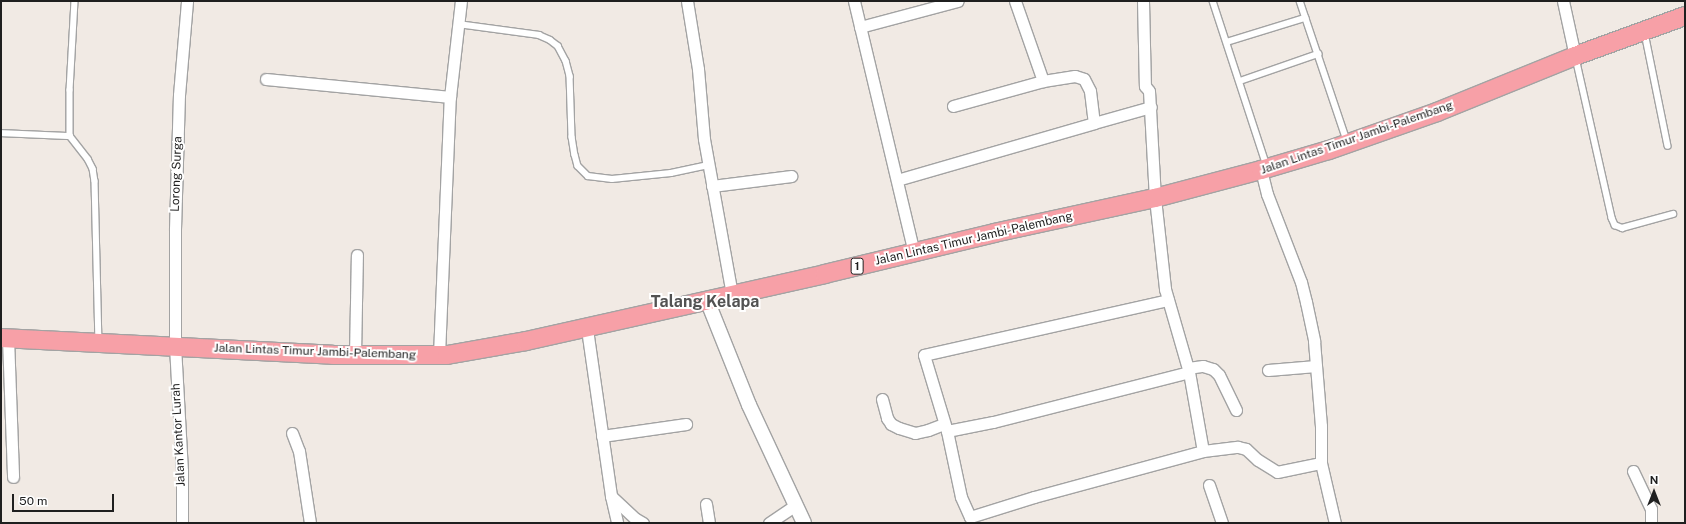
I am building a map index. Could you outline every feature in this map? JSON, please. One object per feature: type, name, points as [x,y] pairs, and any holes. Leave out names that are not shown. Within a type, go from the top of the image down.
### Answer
[{"type":"highway","name":"Jalan Lintas Timur Jambi-Palembang","points":[[4,338],[269,353],[354,355],[439,355],[526,341],[1155,198],[1264,169],[1348,143],[1438,112],[1575,56],[1685,16]]},
{"type":"street","name":"Lorong Surga","points":[[175,347],[179,103],[187,1]]},
{"type":"street","points":[[439,355],[450,97],[461,1]]},
{"type":"street","points":[[687,1],[698,69],[704,139],[732,294]]},
{"type":"street","points":[[854,1],[914,252]]},
{"type":"street","points":[[860,27],[958,1]]},
{"type":"street","points":[[1016,1],[1044,81]]},
{"type":"street","points":[[1142,1],[1145,86],[1149,91],[1155,198],[1165,289],[1188,370],[1203,451]]},
{"type":"street","points":[[1563,1],[1575,56]]},
{"type":"street","points":[[953,106],[1044,81],[1075,76],[1084,79],[1090,91],[1094,123]]},
{"type":"street","points":[[266,79],[450,97]]},
{"type":"street","points":[[897,180],[1150,107]]},
{"type":"street","points":[[1264,169],[1267,194],[1301,282],[1314,341],[1321,426],[1321,463],[1335,523]]},
{"type":"street","points":[[712,186],[790,176]]},
{"type":"street","points":[[354,355],[357,255]]},
{"type":"street","points":[[707,300],[749,406],[804,523]]},
{"type":"street","points":[[1168,300],[924,355],[946,427],[961,497],[970,517],[1034,497],[1203,451],[1238,447],[1246,449],[1258,460],[1277,472],[1321,463]]},
{"type":"street","points":[[587,328],[611,496],[618,523]]},
{"type":"street","points":[[4,338],[13,476]]},
{"type":"street","name":"Jalan Kantor Lurah","points":[[175,347],[182,471],[182,523]]},
{"type":"street","points":[[882,399],[887,418],[898,428],[915,433],[946,427],[993,422],[1203,366],[1213,369],[1219,376],[1236,410]]},
{"type":"street","points":[[1268,370],[1316,366]]},
{"type":"street","points":[[602,436],[686,424]]},
{"type":"street","points":[[292,433],[298,451],[310,523]]},
{"type":"street","points":[[1633,471],[1651,509],[1651,523]]},
{"type":"street","points":[[1209,485],[1222,523]]},
{"type":"street","points":[[611,496],[636,519],[643,523]]},
{"type":"street","points":[[706,504],[709,523]]},
{"type":"street","points":[[770,523],[796,505]]},
{"type":"lane","points":[[75,1],[70,90],[70,136],[88,159],[93,170],[95,181],[99,343]]},
{"type":"lane","points":[[1213,1],[1240,82],[1264,169]]},
{"type":"lane","points":[[1300,1],[1348,143]]},
{"type":"lane","points":[[1227,42],[1306,18]]},
{"type":"lane","points":[[458,24],[539,35],[558,46],[566,61],[570,76],[572,137],[575,155],[578,166],[588,176],[598,178],[627,177],[671,173],[709,165]]},
{"type":"lane","points":[[1644,30],[1668,146]]},
{"type":"lane","points":[[1240,82],[1318,54]]},
{"type":"lane","points":[[1575,56],[1612,218],[1615,224],[1622,228],[1673,214]]},
{"type":"lane","points":[[1,133],[70,136]]},
{"type":"district","name":"Talang Kelapa","points":[[705,302]]}]
